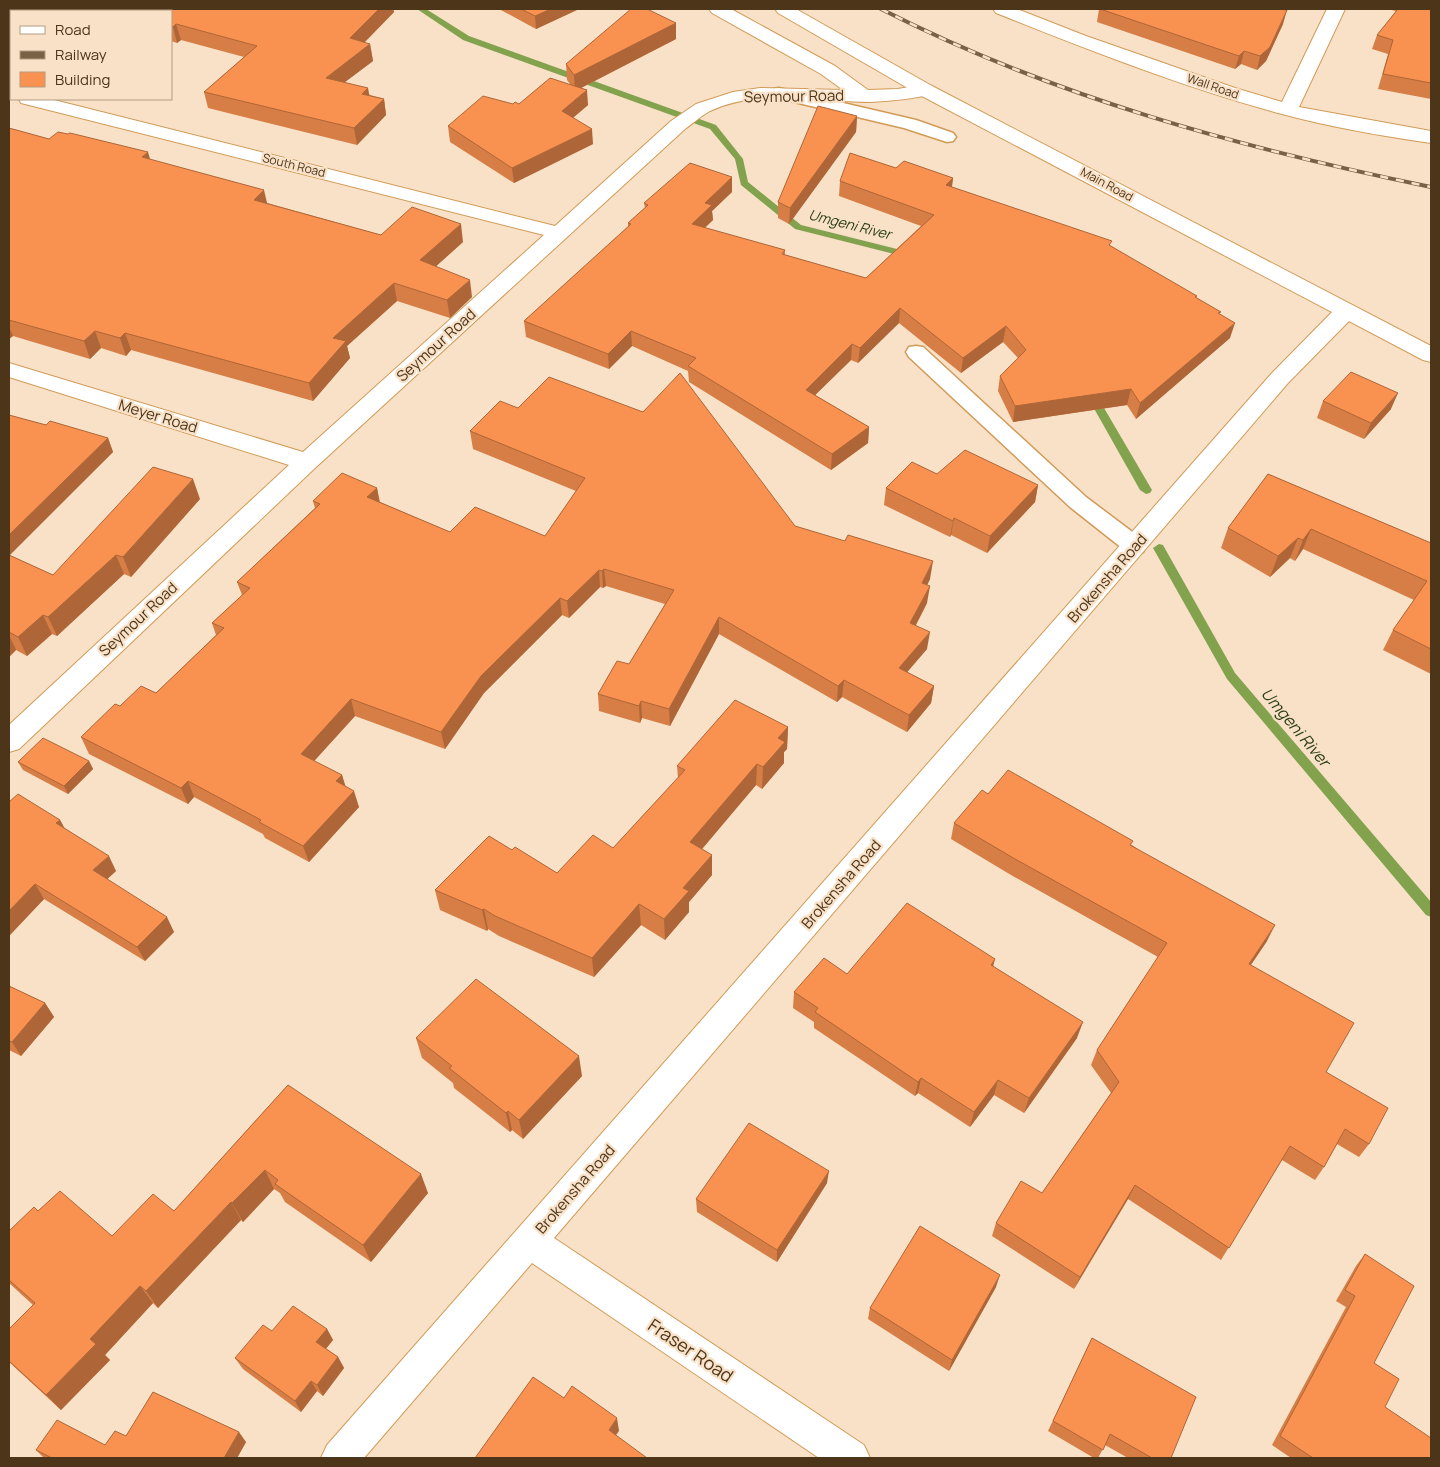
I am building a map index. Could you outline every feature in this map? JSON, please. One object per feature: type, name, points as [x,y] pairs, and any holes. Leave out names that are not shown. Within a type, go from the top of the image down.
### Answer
[{"type":"street","points":[[718,9],[828,70],[862,95]]},
{"type":"street","name":"Main Road","points":[[784,9],[925,90],[1431,356]]},
{"type":"street","points":[[1288,110],[1336,9]]},
{"type":"street","name":"Wall Road","points":[[1006,10],[1080,40],[1228,92],[1288,110],[1431,137]]},
{"type":"street","name":"Seymour Road","points":[[9,741],[307,462],[687,119],[706,106],[740,96],[779,93],[891,96],[925,90]]},
{"type":"street","name":"South Road","points":[[32,100],[559,233]]},
{"type":"street","name":"Brokensha Road","points":[[340,1458],[530,1242],[1280,378],[1345,312]]},
{"type":"street","name":"Meyer Road","points":[[9,370],[307,462]]},
{"type":"street","name":"Fraser Road","points":[[530,1242],[851,1458]]},
{"type":"lane","points":[[779,93],[910,124],[947,136]]},
{"type":"lane","points":[[916,352],[1078,502],[1135,546]]},
{"type":"building","points":[[379,9],[350,38],[370,44],[326,78],[368,88],[362,94],[384,99],[354,128],[204,92],[257,46],[176,24],[173,27],[172,10],[126,10]]},
{"type":"building","points":[[521,9],[551,9],[535,16]]},
{"type":"building","points":[[631,9],[647,9],[676,23],[574,75],[566,64]]},
{"type":"building","points":[[1100,9],[1287,10],[1270,47],[1260,56],[1244,51],[1239,56]]},
{"type":"building","points":[[1398,9],[1431,9],[1431,83],[1383,74],[1393,40],[1377,35]]},
{"type":"building","points":[[550,78],[587,90],[562,111],[592,129],[512,168],[448,126],[483,96],[519,104]]},
{"type":"building","points":[[818,106],[857,116],[790,208],[778,202]]},
{"type":"building","points":[[9,128],[49,139],[58,132],[70,133],[148,152],[142,157],[264,190],[254,200],[381,235],[412,207],[461,224],[420,260],[470,280],[447,300],[394,283],[333,338],[346,341],[309,383],[125,333],[120,338],[95,331],[84,341],[9,320]]},
{"type":"building","points":[[850,153],[896,168],[904,161],[953,178],[946,185],[1112,241],[1109,245],[1197,296],[1195,297],[1221,312],[1218,313],[1235,323],[1140,403],[1131,389],[1015,406],[1000,376],[1026,350],[1006,326],[963,358],[900,308],[860,348],[852,344],[806,390],[869,427],[832,454],[688,366],[696,358],[631,331],[608,354],[524,321],[631,224],[628,223],[648,205],[644,203],[690,163],[732,177],[705,203],[712,205],[692,224],[785,250],[782,254],[866,278],[934,215],[840,181]]},
{"type":"building","points":[[1351,372],[1398,393],[1371,423],[1323,401]]},
{"type":"building","points":[[680,373],[795,526],[845,541],[848,535],[933,561],[922,583],[930,586],[910,623],[930,632],[899,668],[934,686],[909,715],[844,680],[838,686],[719,617],[669,709],[641,701],[639,706],[598,694],[617,661],[629,664],[674,590],[604,569],[602,571],[599,570],[567,601],[560,598],[481,676],[441,732],[351,699],[301,754],[342,775],[336,781],[354,791],[303,846],[259,822],[261,820],[188,781],[181,788],[81,737],[115,704],[120,706],[141,686],[156,693],[224,628],[212,623],[250,588],[237,582],[320,504],[313,501],[342,473],[377,488],[367,497],[450,532],[475,507],[545,536],[585,478],[470,431],[500,401],[518,408],[549,377],[643,412]]},
{"type":"building","points":[[9,415],[46,425],[50,421],[108,438],[9,535]]},
{"type":"building","points":[[965,450],[1038,485],[990,536],[954,518],[953,521],[886,488],[912,462],[937,474]]},
{"type":"building","points":[[153,467],[193,479],[123,557],[116,555],[48,617],[43,615],[18,637],[9,632],[9,555],[53,575]]},
{"type":"building","points":[[1268,474],[1431,543],[1431,649],[1393,630],[1427,581],[1311,529],[1303,540],[1298,538],[1278,556],[1228,528]]},
{"type":"building","points":[[735,700],[788,727],[778,738],[785,742],[763,767],[757,764],[690,842],[712,855],[683,888],[689,891],[664,919],[639,904],[592,958],[495,916],[484,909],[482,910],[435,890],[489,836],[512,850],[515,847],[557,873],[593,835],[613,848],[685,770],[677,766]]},
{"type":"building","points":[[43,738],[89,761],[64,786],[18,762]]},
{"type":"building","points":[[1008,770],[1133,841],[1130,845],[1275,925],[1249,964],[1354,1023],[1326,1072],[1388,1108],[1369,1144],[1345,1129],[1324,1167],[1290,1146],[1229,1248],[1135,1185],[1080,1277],[996,1223],[1021,1181],[1042,1193],[1119,1082],[1097,1050],[1167,943],[954,823],[982,790],[988,794]]},
{"type":"building","points":[[18,794],[60,820],[56,823],[109,856],[93,870],[167,917],[137,947],[35,884],[9,911],[9,802]]},
{"type":"building","points":[[907,903],[995,959],[991,965],[1083,1022],[1029,1098],[998,1080],[974,1112],[921,1078],[918,1082],[815,1012],[818,1008],[794,992],[824,958],[847,974]]},
{"type":"building","points":[[476,979],[579,1056],[519,1120],[508,1111],[506,1113],[449,1068],[452,1066],[416,1038]]},
{"type":"building","points":[[9,986],[45,1003],[12,1042],[9,1041]]},
{"type":"building","points":[[288,1085],[421,1174],[363,1245],[275,1184],[278,1180],[265,1170],[231,1202],[146,1291],[140,1286],[90,1339],[96,1344],[46,1395],[9,1361],[9,1329],[35,1303],[9,1280],[9,1231],[34,1207],[38,1211],[60,1191],[112,1236],[153,1194],[174,1211]]},
{"type":"building","points":[[749,1123],[829,1171],[777,1250],[696,1199]]},
{"type":"building","points":[[920,1226],[1000,1275],[952,1360],[870,1308]]},
{"type":"building","points":[[1365,1254],[1414,1286],[1374,1363],[1399,1379],[1385,1407],[1431,1438],[1431,1458],[1313,1458],[1280,1436],[1355,1296],[1345,1290]]},
{"type":"building","points":[[293,1306],[327,1329],[316,1342],[338,1357],[317,1385],[311,1381],[295,1401],[235,1358],[263,1325],[272,1331]]},
{"type":"building","points":[[1092,1338],[1196,1397],[1171,1458],[1152,1458],[1110,1434],[1103,1450],[1053,1421]]},
{"type":"building","points":[[533,1377],[564,1398],[572,1386],[617,1418],[609,1430],[647,1458],[475,1458]]},
{"type":"building","points":[[153,1392],[239,1432],[224,1458],[52,1458],[36,1450],[57,1420],[105,1445],[115,1431],[126,1436]]},
{"type":"waterway","name":"Umgeni River","points":[[421,9],[466,38],[713,127],[739,159],[744,183],[798,227],[910,255]]},
{"type":"waterway","name":"Umgeni River","points":[[1092,396],[1146,490]]},
{"type":"waterway","name":"Umgeni River","points":[[1159,548],[1231,676],[1431,911]]},
{"type":"railway","points":[[881,9],[947,40],[1081,94],[1219,137],[1360,172],[1431,187]]}]
